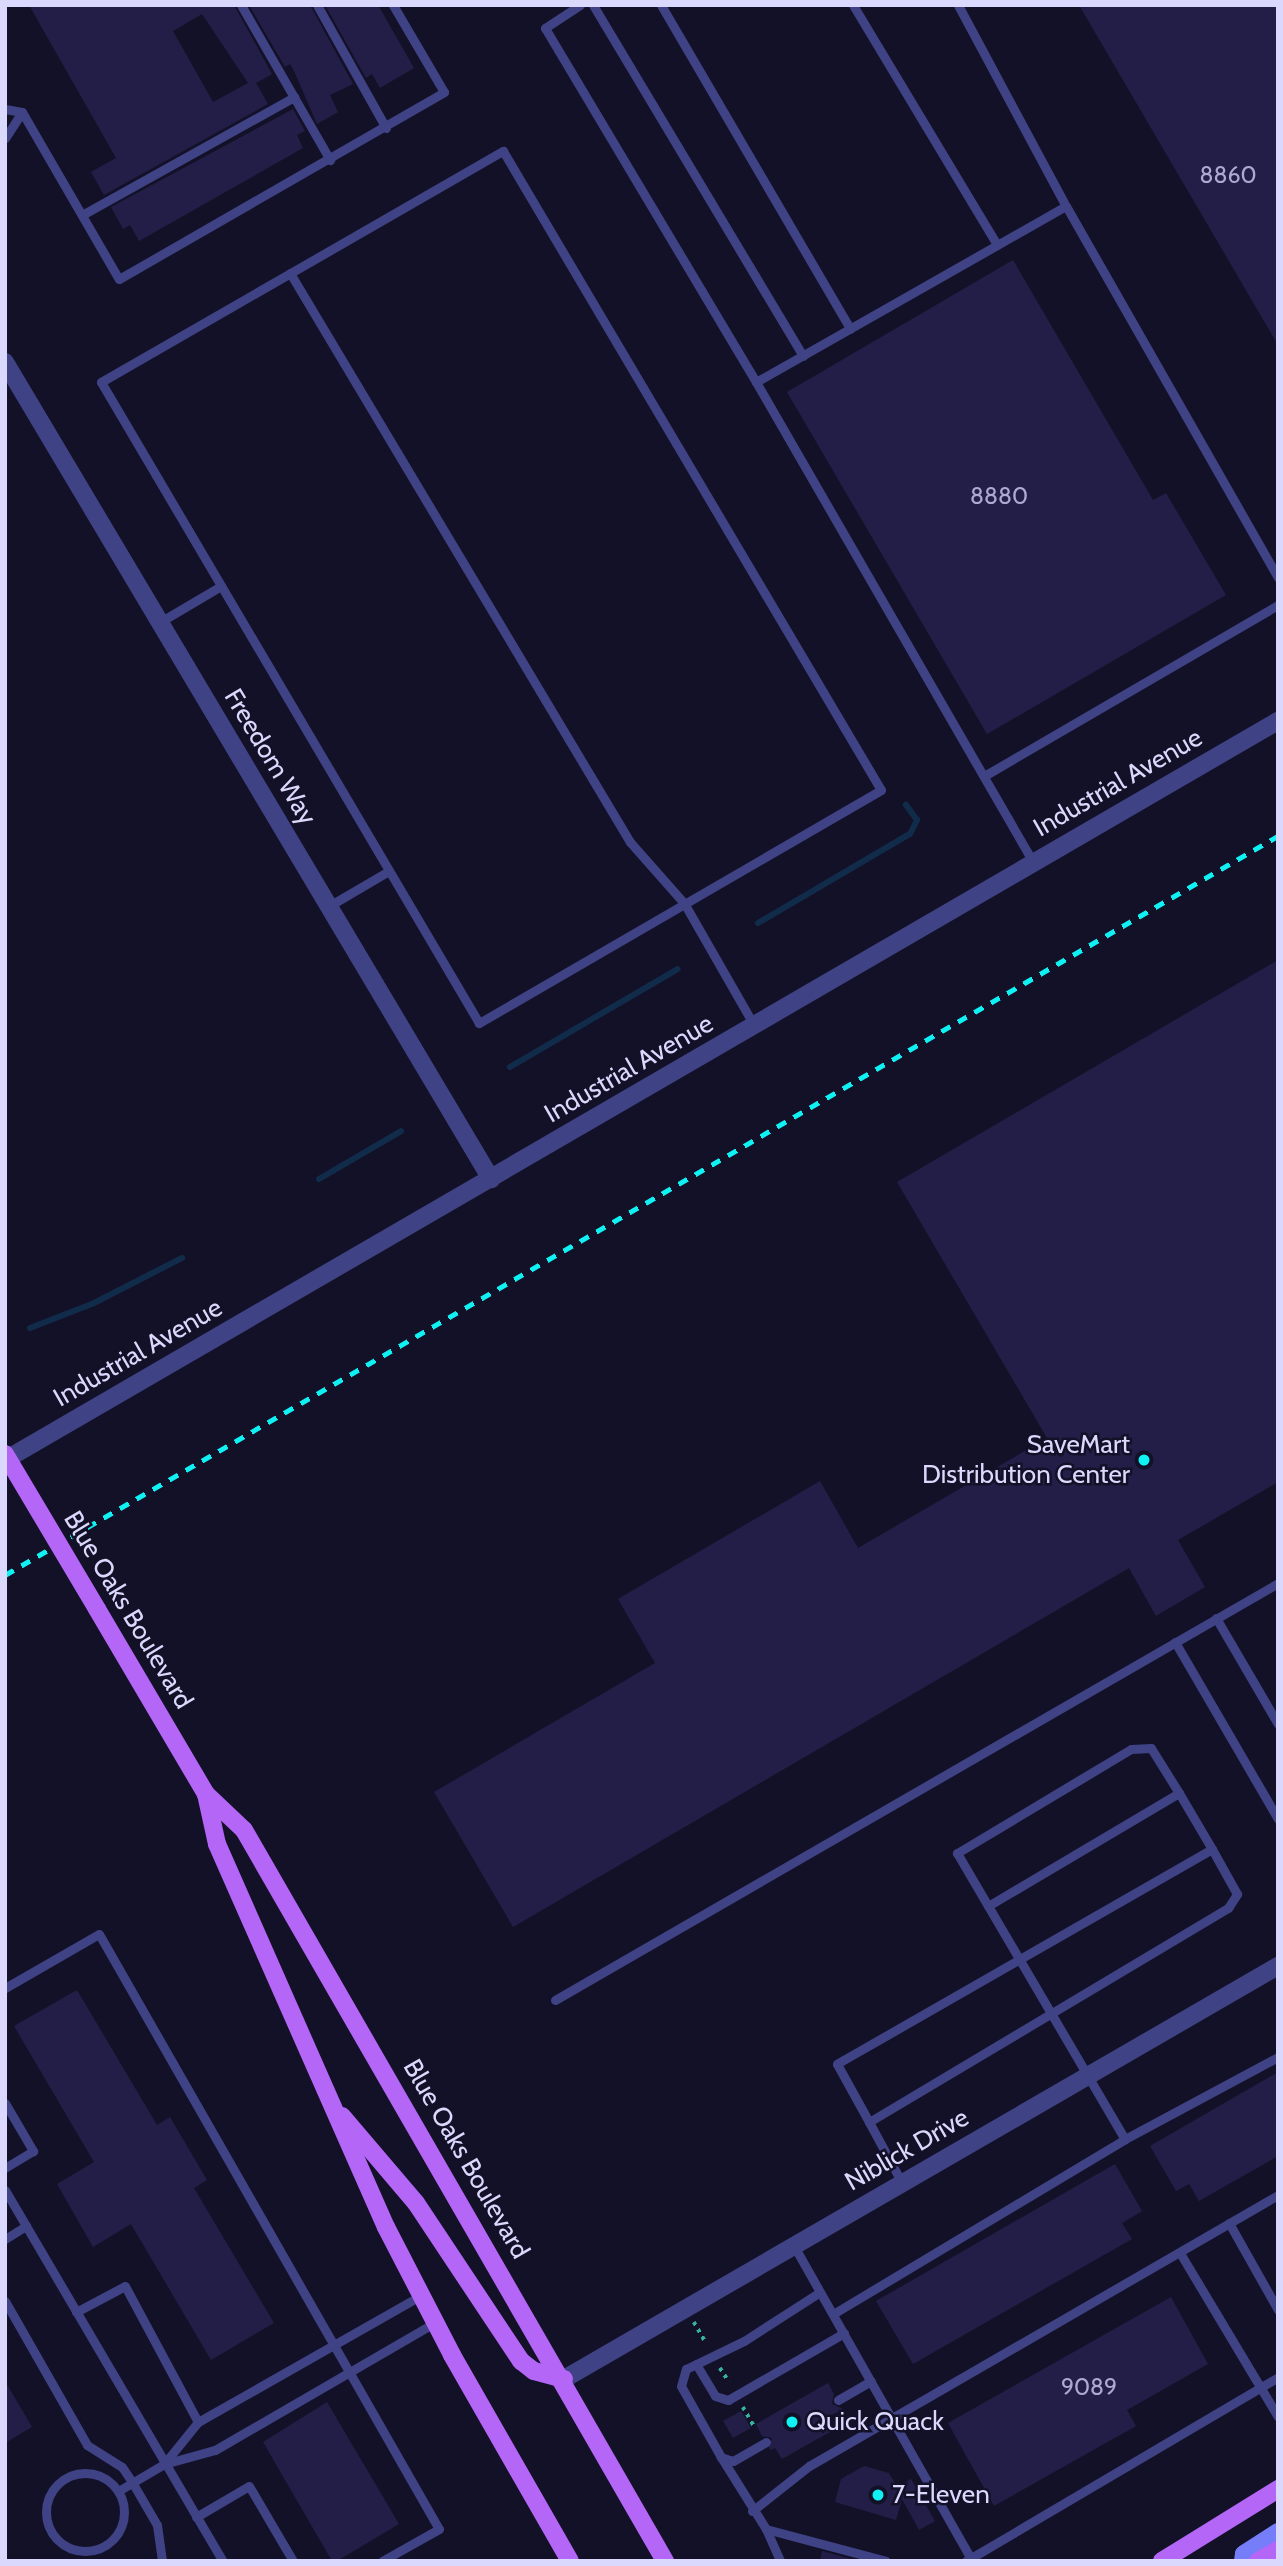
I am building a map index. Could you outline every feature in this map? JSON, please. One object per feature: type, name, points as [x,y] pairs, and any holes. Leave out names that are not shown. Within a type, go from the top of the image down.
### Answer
[{"type":"main road","name":"Blue Oaks Boulevard","points":[[5,1454],[206,1794],[244,1830],[564,2379],[665,2561]]},
{"type":"main road","name":"Blue Oaks Boulevard","points":[[206,1794],[217,1844],[326,2097],[420,2296],[570,2561]]},
{"type":"main road","points":[[326,2097],[416,2203],[522,2361],[534,2371],[564,2379]]},
{"type":"main road","points":[[1162,2561],[1278,2489]]},
{"type":"main road","points":[[1242,2561],[1244,2554],[1278,2532]]},
{"type":"main road","points":[[1258,2561],[1278,2550]]},
{"type":"street","name":"Freedom Way","points":[[6,364],[491,1179]]},
{"type":"street","name":"Industrial Avenue","points":[[5,1460],[1278,721]]},
{"type":"street","name":"Niblick Drive","points":[[564,2379],[1278,1966]]},
{"type":"lane","points":[[241,5],[330,160]]},
{"type":"lane","points":[[317,5],[386,128]]},
{"type":"lane","points":[[5,109],[22,112],[119,279],[386,128],[444,92],[393,5]]},
{"type":"lane","points":[[580,5],[545,28],[756,382],[1034,862]]},
{"type":"lane","points":[[593,5],[803,356]]},
{"type":"lane","points":[[661,5],[850,329]]},
{"type":"lane","points":[[853,5],[997,245]]},
{"type":"lane","points":[[958,5],[1066,206],[1278,578]]},
{"type":"lane","points":[[82,215],[294,97]]},
{"type":"lane","points":[[5,138],[22,112]]},
{"type":"lane","points":[[503,151],[881,790],[479,1023],[221,586],[101,382],[503,151]]},
{"type":"lane","points":[[756,382],[1066,206]]},
{"type":"lane","points":[[290,273],[630,842],[684,903],[754,1025]]},
{"type":"lane","points":[[160,622],[221,586]]},
{"type":"lane","points":[[984,776],[1278,605]]},
{"type":"lane","points":[[328,906],[390,871]]},
{"type":"lane","points":[[555,2000],[1278,1583]]},
{"type":"lane","points":[[1216,1618],[1278,1724]]},
{"type":"lane","points":[[1175,1643],[1278,1819]]},
{"type":"lane","points":[[869,2122],[1050,2012],[1228,1908],[1237,1894],[1151,1748],[1131,1749],[957,1853],[1019,1960],[1050,2012],[1087,2076],[1125,2138]]},
{"type":"lane","points":[[988,1906],[1179,1793]]},
{"type":"lane","points":[[902,2183],[837,2064],[1212,1849]]},
{"type":"lane","points":[[5,1988],[99,1934],[439,2529],[382,2561]]},
{"type":"lane","points":[[833,2314],[1125,2138],[1278,2057]]},
{"type":"lane","points":[[5,2103],[33,2151],[5,2168]]},
{"type":"lane","points":[[5,2190],[223,2561]]},
{"type":"lane","points":[[752,2511],[809,2466],[1278,2195]]},
{"type":"lane","points":[[1229,2223],[1278,2311]]},
{"type":"lane","points":[[5,2239],[26,2226]]},
{"type":"lane","points":[[794,2246],[893,2418],[969,2560],[1278,2377]]},
{"type":"lane","points":[[1180,2253],[1278,2417]]},
{"type":"lane","points":[[76,2312],[125,2286],[198,2422]]},
{"type":"lane","points":[[780,2561],[766,2529],[752,2511],[681,2386],[687,2370],[744,2341],[820,2292]]},
{"type":"lane","points":[[164,2464],[198,2422],[420,2296]]},
{"type":"lane","points":[[5,2301],[87,2445],[122,2467],[132,2482],[157,2525],[162,2561]]},
{"type":"lane","points":[[120,2490],[164,2464],[215,2450],[349,2369],[434,2323]]},
{"type":"lane","points":[[696,2364],[715,2396],[728,2400],[844,2333]]},
{"type":"lane","points":[[838,2400],[872,2381]]},
{"type":"lane","points":[[721,2457],[733,2461],[766,2442]]},
{"type":"lane","points":[[96,2473],[120,2490],[124,2522],[105,2546],[75,2550],[51,2532],[47,2502],[65,2477],[96,2473]]},
{"type":"lane","points":[[196,2517],[249,2486],[293,2561]]},
{"type":"lane","points":[[766,2529],[886,2561]]},
{"type":"building","points":[[29,5],[234,5],[272,74],[256,83],[268,104],[104,195],[91,172],[116,158]],"holes":[[[202,14],[248,83],[213,102],[173,31]]]},
{"type":"building","points":[[249,5],[310,5],[353,84],[330,95],[338,112],[317,124],[290,64],[285,67]]},
{"type":"building","points":[[325,5],[378,5],[414,68],[380,88],[372,74],[366,78]]},
{"type":"building","points":[[1079,5],[1278,5],[1278,345]]},
{"type":"building","points":[[293,109],[305,131],[297,135],[303,148],[139,241],[130,225],[123,229],[111,207]]},
{"type":"building","points":[[1013,260],[1153,500],[1166,493],[1226,595],[987,734],[787,392]]},
{"type":"building","name":"SaveMart Distribution Center","points":[[1278,960],[1278,1482],[1178,1540],[1205,1587],[1156,1616],[1129,1568],[513,1927],[434,1792],[655,1663],[618,1599],[820,1481],[858,1548],[1047,1438],[897,1182]]},
{"type":"building","points":[[77,1990],[157,2125],[170,2117],[207,2180],[194,2188],[274,2323],[211,2360],[131,2224],[93,2247],[57,2184],[94,2162],[14,2026]]},
{"type":"building","points":[[1278,2072],[1278,2156],[1199,2201],[1189,2184],[1176,2191],[1150,2146]]},
{"type":"building","points":[[1115,2164],[1142,2211],[1122,2223],[1132,2239],[913,2364],[876,2301]]},
{"type":"building","points":[[1171,2297],[1208,2364],[1127,2410],[1136,2426],[994,2506],[948,2423]]},
{"type":"building","points":[[5,2381],[32,2427],[5,2443]]},
{"type":"building","name":"Quick Quack","points":[[828,2383],[834,2394],[832,2404],[843,2409],[823,2420],[830,2432],[782,2459],[775,2448],[769,2448],[772,2438],[762,2436],[756,2424]]},
{"type":"building","points":[[327,2402],[399,2524],[337,2561],[332,2561],[263,2442]]},
{"type":"building","points":[[741,2411],[751,2428],[733,2438],[723,2421]]},
{"type":"building","name":"7-Eleven","points":[[864,2466],[889,2473],[897,2487],[911,2479],[935,2521],[919,2530],[902,2499],[896,2520],[835,2502],[841,2479]]},
{"type":"building","points":[[822,2551],[858,2561],[820,2561]]},
{"type":"waterway","points":[[758,923],[910,834],[917,820],[906,805]]},
{"type":"waterway","points":[[510,1067],[678,969]]},
{"type":"waterway","points":[[319,1179],[401,1131]]},
{"type":"waterway","points":[[30,1328],[94,1303],[182,1258]]},
{"type":"railway","points":[[5,1575],[1278,836]]},
{"type":"place","name":"SaveMart Distribution Center","points":[[1144,1460]]},
{"type":"place","name":"Quick Quack","points":[[792,2422]]},
{"type":"place","name":"7-Eleven","points":[[878,2495]]}]
